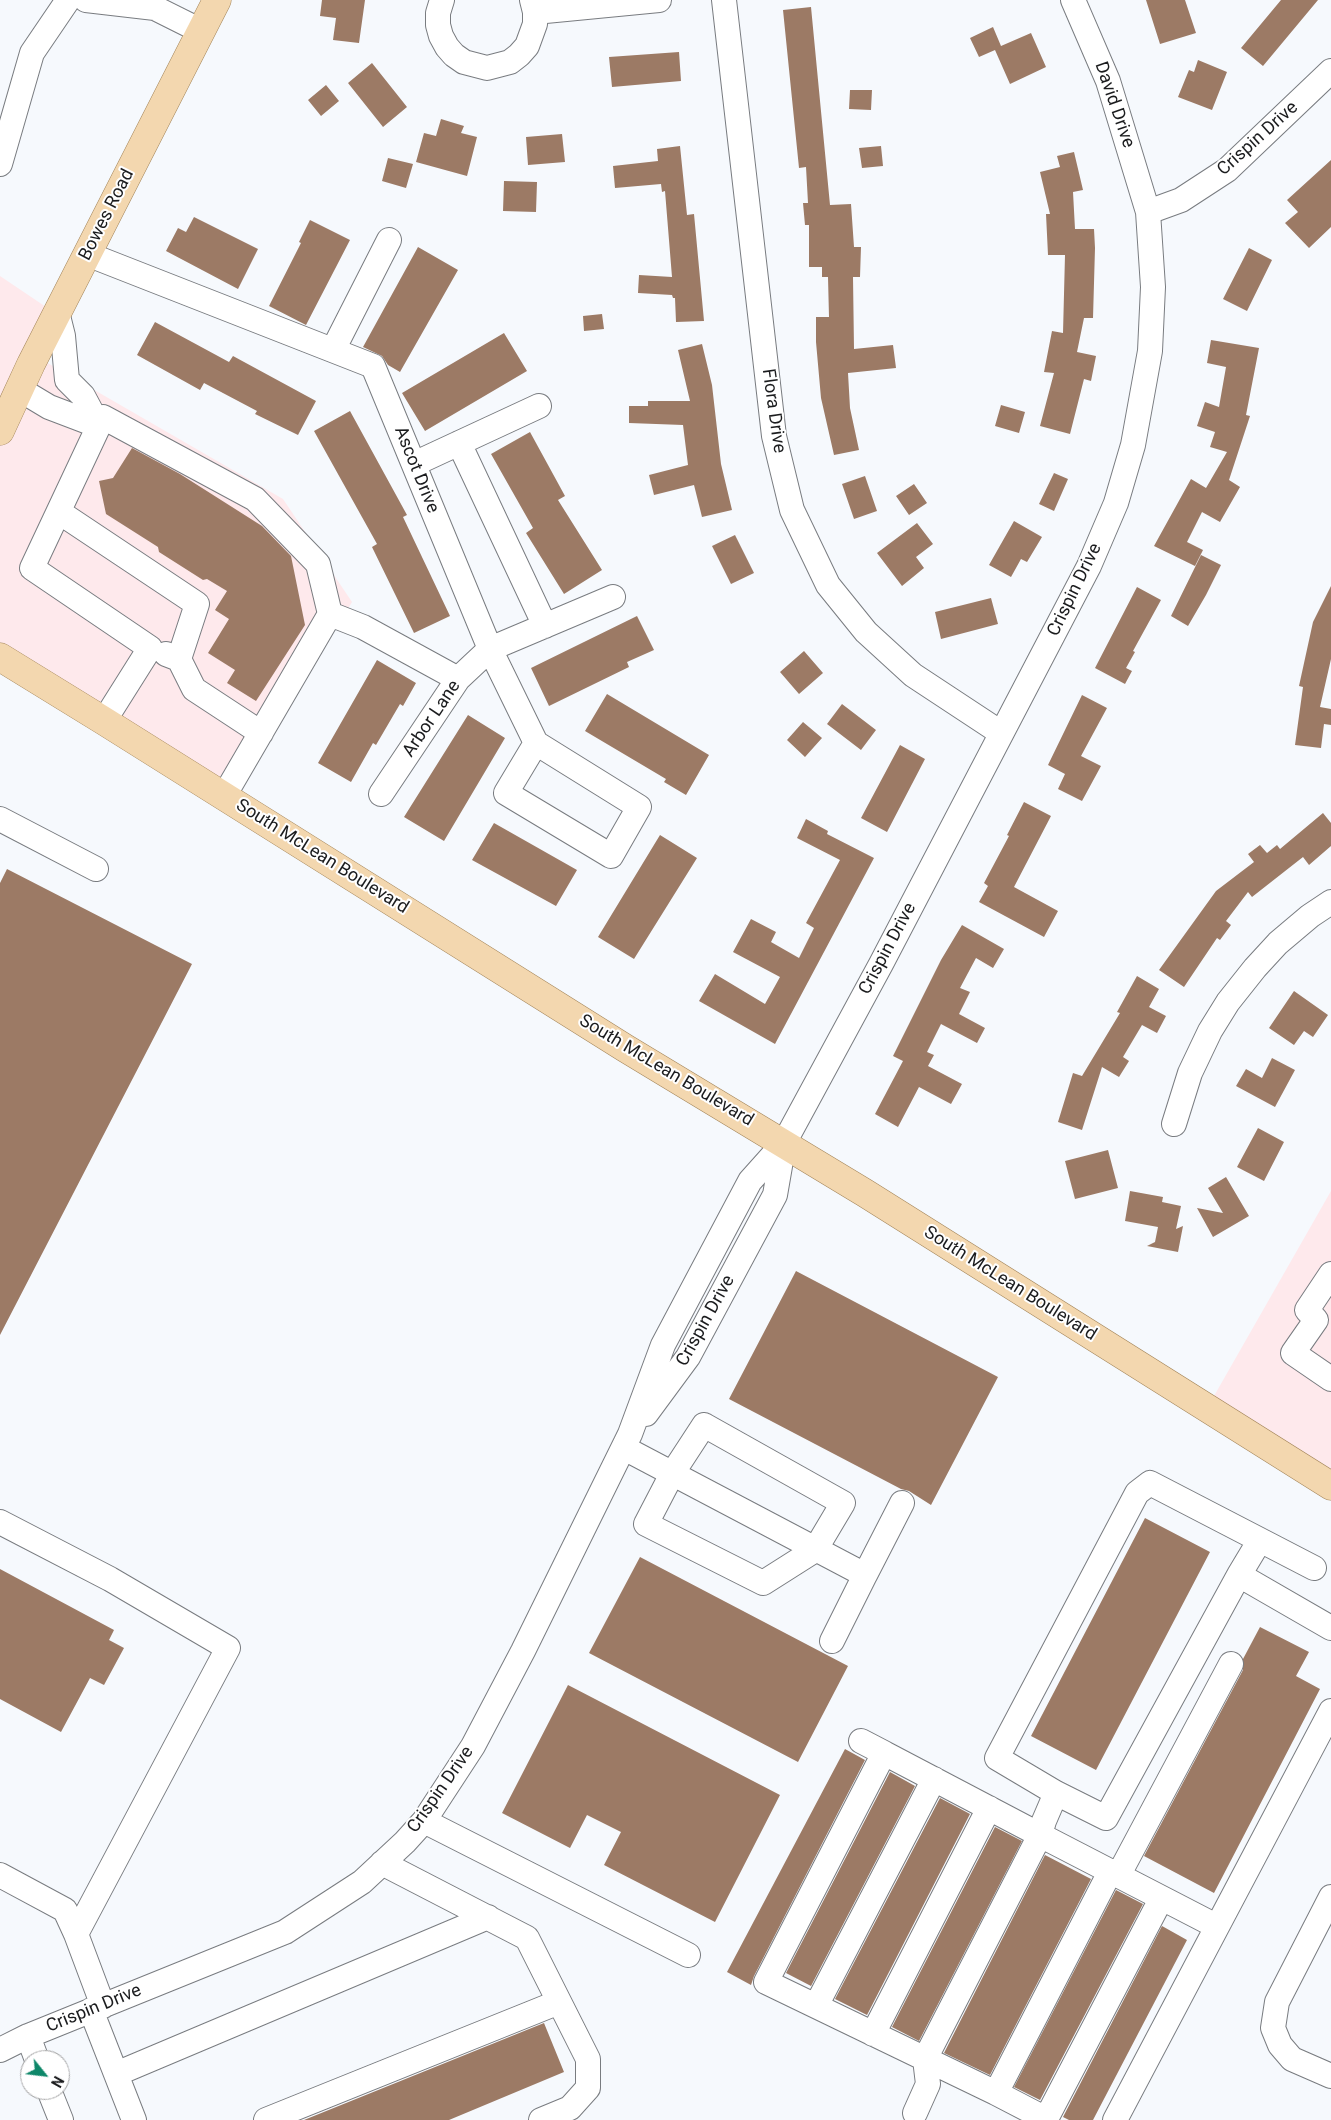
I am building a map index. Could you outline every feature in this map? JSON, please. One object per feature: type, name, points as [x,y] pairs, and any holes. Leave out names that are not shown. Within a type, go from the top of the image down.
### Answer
[{"type":"main road","name":"Bowes Road","points":[[0,431],[57,312],[217,0]]},
{"type":"main road","name":"South McLean Boulevard","points":[[0,657],[625,1048],[784,1143],[1331,1486]]},
{"type":"street","points":[[0,164],[32,53],[68,0]]},
{"type":"street","points":[[86,0],[155,8],[201,31]]},
{"type":"street","points":[[442,0],[438,13],[441,36],[454,56],[475,66],[487,68],[499,66],[519,55],[532,36],[535,24],[534,6],[659,0]]},
{"type":"street","name":"Flora Drive","points":[[724,0],[774,436],[792,510],[828,585],[866,632],[913,676],[1001,733]]},
{"type":"street","name":"David Drive","points":[[1073,0],[1108,81],[1148,212]]},
{"type":"street","name":"Crispin Drive","points":[[0,2050],[28,2036],[285,1932],[362,1882],[424,1821],[482,1728],[523,1651],[627,1441],[668,1336],[750,1181],[784,1143],[881,964],[1089,566],[1116,503],[1133,445],[1150,351],[1153,287],[1148,212],[1181,200],[1227,170],[1331,71]]},
{"type":"street","points":[[333,350],[389,240]]},
{"type":"street","name":"Ascot Drive","points":[[87,254],[373,366],[490,649],[536,743]]},
{"type":"street","points":[[57,312],[67,380],[83,396],[99,426]]},
{"type":"street","points":[[19,390],[48,407],[99,426]]},
{"type":"street","points":[[414,464],[539,406]]},
{"type":"street","points":[[180,659],[150,648],[32,568],[103,417],[255,499],[318,564],[330,614],[224,796]]},
{"type":"street","points":[[459,443],[545,626]]},
{"type":"street","points":[[59,512],[197,604],[180,659],[194,689],[261,732]]},
{"type":"street","name":"Arbor Lane","points":[[382,794],[458,678],[490,649],[613,597]]},
{"type":"street","points":[[330,614],[363,627],[458,678]]},
{"type":"street","points":[[104,721],[150,648]]},
{"type":"street","points":[[536,743],[639,807],[611,856],[506,793],[536,743]]},
{"type":"street","points":[[0,819],[96,869]]},
{"type":"street","points":[[1174,1124],[1190,1073],[1210,1031],[1228,1002],[1278,943],[1310,916],[1331,902]]},
{"type":"street","points":[[1331,1274],[1308,1310],[1324,1325],[1293,1354],[1331,1379]]},
{"type":"street","points":[[704,1425],[843,1503],[815,1550],[763,1583],[646,1524],[672,1474],[704,1425]]},
{"type":"street","points":[[627,1441],[672,1474],[865,1575]]},
{"type":"street","points":[[1260,1540],[1106,1818],[1056,1793],[997,1758],[1137,1493],[1150,1483],[1260,1540],[1314,1568]]},
{"type":"street","points":[[832,1641],[902,1503]]},
{"type":"street","points":[[0,1522],[110,1579],[228,1648],[76,1934]]},
{"type":"street","points":[[1239,1575],[1331,1628]]},
{"type":"street","points":[[996,2093],[1114,1874],[1232,1664]]},
{"type":"street","points":[[1115,2120],[1331,1711]]},
{"type":"street","points":[[861,1741],[1216,1926]]},
{"type":"street","points":[[884,1753],[766,1982],[1046,2119],[1161,1899]]},
{"type":"street","points":[[816,2006],[934,1780]]},
{"type":"street","points":[[918,2118],[928,2084],[925,2059],[1040,1835],[1056,1793]]},
{"type":"street","points":[[873,2034],[990,1808]]},
{"type":"street","points":[[424,1821],[688,1955]]},
{"type":"street","points":[[382,1863],[527,1938],[588,2059],[588,2088],[570,2108],[541,2120]]},
{"type":"street","points":[[0,1875],[65,1910],[76,1934],[116,2074],[134,2120]]},
{"type":"street","points":[[1331,1897],[1277,2002],[1274,2028],[1280,2045],[1292,2059],[1331,2076]]},
{"type":"street","points":[[116,2074],[488,1917]]},
{"type":"street","points":[[266,2120],[559,2002]]},
{"type":"street","points":[[28,2036],[33,2050]]},
{"type":"street","points":[[53,2100],[61,2120]]},
{"type":"shaded area","points":[[0,276],[52,311],[0,417]]},
{"type":"shaded area","points":[[39,358],[283,499],[352,602],[235,797],[0,649],[0,442]]},
{"type":"shaded area","points":[[1331,1191],[1331,1481],[1210,1403]]},
{"type":"building","points":[[322,0],[365,0],[359,43],[333,40],[336,18],[320,16]]},
{"type":"building","points":[[1146,0],[1185,0],[1196,33],[1160,44]]},
{"type":"building","points":[[1281,0],[1318,0],[1263,66],[1241,48]]},
{"type":"building","points":[[811,7],[830,205],[851,204],[854,247],[861,247],[860,277],[853,277],[854,349],[893,345],[896,368],[848,373],[850,408],[859,450],[834,455],[821,398],[816,342],[816,317],[829,317],[828,277],[822,277],[822,267],[809,267],[809,225],[805,225],[803,203],[808,203],[806,167],[799,168],[783,10]]},
{"type":"building","points":[[993,27],[1001,46],[1031,33],[1046,67],[1010,84],[995,50],[979,57],[970,38]]},
{"type":"building","points":[[679,52],[681,81],[612,87],[609,57]]},
{"type":"building","points":[[1198,60],[1227,72],[1212,110],[1178,97],[1189,70],[1194,72]]},
{"type":"building","points":[[372,63],[407,107],[383,127],[348,83]]},
{"type":"building","points":[[326,85],[339,101],[321,116],[308,100]]},
{"type":"building","points":[[850,90],[872,90],[871,110],[849,109]]},
{"type":"building","points":[[441,119],[464,126],[461,133],[477,137],[467,176],[416,162],[424,133],[436,136]]},
{"type":"building","points":[[562,134],[565,162],[528,165],[526,137]]},
{"type":"building","points":[[680,146],[687,215],[694,214],[704,321],[676,322],[675,298],[672,295],[638,293],[639,275],[672,277],[665,191],[662,192],[661,184],[615,188],[613,166],[658,161],[657,149]]},
{"type":"building","points":[[881,146],[883,166],[862,168],[859,148]]},
{"type":"building","points":[[1074,152],[1083,190],[1073,192],[1075,229],[1094,229],[1095,248],[1093,318],[1084,318],[1077,352],[1096,356],[1091,381],[1084,379],[1070,434],[1040,426],[1054,373],[1044,372],[1052,331],[1063,333],[1065,255],[1048,255],[1046,214],[1050,214],[1040,172],[1060,167],[1057,156]]},
{"type":"building","points":[[388,158],[413,164],[406,188],[382,181]]},
{"type":"building","points":[[1331,160],[1331,227],[1309,248],[1285,223],[1298,212],[1287,200]]},
{"type":"building","points":[[504,181],[537,182],[536,212],[503,211]]},
{"type":"building","points":[[194,217],[258,249],[238,289],[166,251],[178,228],[186,232]]},
{"type":"building","points":[[310,220],[350,240],[306,325],[269,306],[301,243],[299,242]]},
{"type":"building","points":[[418,247],[458,270],[400,372],[388,365],[382,356],[363,347]]},
{"type":"building","points":[[1249,248],[1272,260],[1247,311],[1223,299]]},
{"type":"building","points":[[602,314],[604,329],[584,331],[583,316]]},
{"type":"building","points":[[155,322],[229,362],[233,356],[316,401],[298,435],[255,414],[257,411],[204,383],[200,390],[137,355]]},
{"type":"building","points":[[504,333],[527,371],[425,431],[402,393]]},
{"type":"building","points":[[1211,340],[1259,348],[1246,415],[1250,416],[1229,480],[1240,487],[1220,522],[1202,512],[1187,542],[1203,550],[1195,566],[1154,546],[1191,479],[1206,488],[1227,452],[1210,447],[1215,432],[1197,426],[1205,402],[1219,407],[1226,367],[1207,363]]},
{"type":"building","points":[[702,344],[712,385],[721,464],[732,510],[702,517],[694,485],[654,495],[649,475],[688,465],[683,425],[629,423],[629,406],[648,406],[648,401],[690,401],[678,350]]},
{"type":"building","points":[[1001,405],[1025,412],[1019,433],[995,426]]},
{"type":"building","points":[[350,411],[407,515],[403,517],[450,616],[414,633],[372,547],[377,544],[314,431]]},
{"type":"building","points":[[530,432],[565,496],[558,500],[602,570],[564,594],[526,533],[533,528],[491,454]]},
{"type":"building","points":[[132,448],[180,474],[262,526],[291,556],[305,625],[256,701],[227,683],[235,670],[208,653],[229,619],[215,610],[227,591],[207,579],[203,580],[159,552],[158,547],[106,514],[99,481],[113,478]]},
{"type":"building","points":[[1054,473],[1068,479],[1054,511],[1039,504]]},
{"type":"building","points":[[865,476],[877,511],[854,519],[842,484]]},
{"type":"building","points":[[914,484],[927,503],[909,515],[896,496]]},
{"type":"building","points":[[1014,521],[1042,537],[1027,562],[1021,559],[1011,577],[989,565]]},
{"type":"building","points":[[917,523],[933,544],[916,557],[924,568],[902,586],[877,553]]},
{"type":"building","points":[[735,535],[754,573],[731,584],[712,546]]},
{"type":"building","points":[[1201,555],[1221,565],[1188,626],[1171,616]]},
{"type":"building","points":[[1331,586],[1331,659],[1320,707],[1331,709],[1331,725],[1324,724],[1321,748],[1295,745],[1303,687],[1299,686],[1313,622]]},
{"type":"building","points":[[1137,587],[1161,600],[1133,651],[1135,652],[1126,668],[1132,671],[1125,684],[1095,668]]},
{"type":"building","points":[[991,598],[998,624],[941,639],[935,612]]},
{"type":"building","points":[[637,616],[654,650],[627,662],[629,667],[549,706],[531,668]]},
{"type":"building","points":[[804,651],[823,673],[799,694],[780,672]]},
{"type":"building","points":[[377,660],[416,683],[403,706],[400,704],[376,745],[373,743],[351,782],[318,763]]},
{"type":"building","points":[[607,694],[709,755],[686,795],[664,782],[666,779],[585,731]]},
{"type":"building","points":[[1082,695],[1107,708],[1081,756],[1101,766],[1082,801],[1058,789],[1065,774],[1048,765]]},
{"type":"building","points":[[842,704],[876,730],[861,750],[827,724]]},
{"type":"building","points":[[468,715],[505,738],[444,841],[404,817]]},
{"type":"building","points":[[803,722],[822,738],[805,757],[787,740]]},
{"type":"building","points":[[900,745],[925,759],[887,832],[861,818]]},
{"type":"building","points":[[1024,802],[1051,816],[1014,887],[1058,911],[1044,937],[979,902],[988,886],[984,883],[1009,836],[1007,835]]},
{"type":"building","points":[[1323,813],[1331,823],[1331,846],[1309,865],[1303,857],[1252,897],[1248,892],[1226,921],[1231,925],[1220,940],[1217,938],[1184,987],[1159,970],[1216,891],[1254,862],[1248,854],[1260,845],[1267,853],[1277,845],[1280,849]]},
{"type":"building","points":[[806,819],[828,831],[827,834],[874,858],[775,1044],[699,1001],[715,974],[765,1004],[780,977],[733,952],[751,919],[776,932],[771,942],[799,958],[814,928],[806,923],[840,860],[797,838]]},
{"type":"building","points":[[494,823],[577,870],[556,906],[472,860]]},
{"type":"building","points":[[660,835],[697,858],[634,959],[598,937]]},
{"type":"building","points":[[7,869],[192,964],[0,1335],[0,883]]},
{"type":"building","points":[[962,925],[1004,949],[993,968],[976,958],[960,988],[970,992],[959,1014],[985,1028],[977,1043],[941,1024],[927,1052],[934,1055],[928,1066],[962,1084],[951,1104],[919,1087],[898,1127],[875,1114],[903,1061],[893,1056],[941,960]]},
{"type":"building","points":[[1137,976],[1159,989],[1149,1007],[1166,1016],[1157,1033],[1142,1025],[1123,1057],[1129,1061],[1119,1077],[1102,1067],[1082,1130],[1058,1122],[1073,1073],[1082,1076],[1120,1013],[1117,1012]]},
{"type":"building","points":[[1294,991],[1328,1015],[1313,1037],[1304,1031],[1294,1045],[1269,1028]]},
{"type":"building","points":[[1272,1058],[1295,1070],[1275,1107],[1236,1086],[1246,1069],[1262,1078]]},
{"type":"building","points":[[1258,1128],[1284,1142],[1264,1181],[1237,1167]]},
{"type":"building","points":[[1108,1150],[1118,1188],[1075,1199],[1065,1161]]},
{"type":"building","points":[[1226,1177],[1249,1216],[1213,1237],[1197,1208],[1223,1213],[1208,1188]]},
{"type":"building","points":[[1130,1191],[1163,1197],[1162,1202],[1181,1206],[1176,1229],[1183,1226],[1178,1252],[1147,1246],[1155,1242],[1158,1227],[1125,1221]]},
{"type":"building","points":[[796,1271],[998,1377],[931,1505],[909,1491],[901,1489],[729,1399]]},
{"type":"building","points":[[1145,1518],[1210,1552],[1096,1770],[1031,1736]]},
{"type":"building","points":[[640,1557],[848,1666],[798,1762],[589,1653]]},
{"type":"building","points":[[0,1569],[114,1630],[109,1640],[124,1648],[104,1685],[90,1678],[61,1732],[0,1699]]},
{"type":"building","points":[[1260,1627],[1309,1652],[1296,1676],[1320,1689],[1214,1893],[1144,1856],[1243,1670],[1243,1659]]},
{"type":"building","points":[[568,1685],[780,1795],[715,1922],[604,1865],[621,1832],[587,1815],[570,1848],[502,1813]]},
{"type":"building","points":[[845,1749],[865,1760],[751,1985],[727,1972]]},
{"type":"building","points":[[890,1772],[915,1786],[811,1986],[786,1973]]},
{"type":"building","points":[[940,1798],[970,1814],[867,2015],[835,1999]]},
{"type":"building","points":[[995,1827],[1022,1841],[919,2041],[892,2027]]},
{"type":"building","points":[[1045,1855],[1091,1879],[990,2075],[944,2053]]},
{"type":"building","points":[[1116,1890],[1143,1904],[1040,2100],[1014,2087]]},
{"type":"building","points":[[1162,1926],[1187,1940],[1093,2120],[1069,2120],[1063,2117]]},
{"type":"building","points":[[544,2023],[564,2072],[449,2120],[304,2120]]}]
